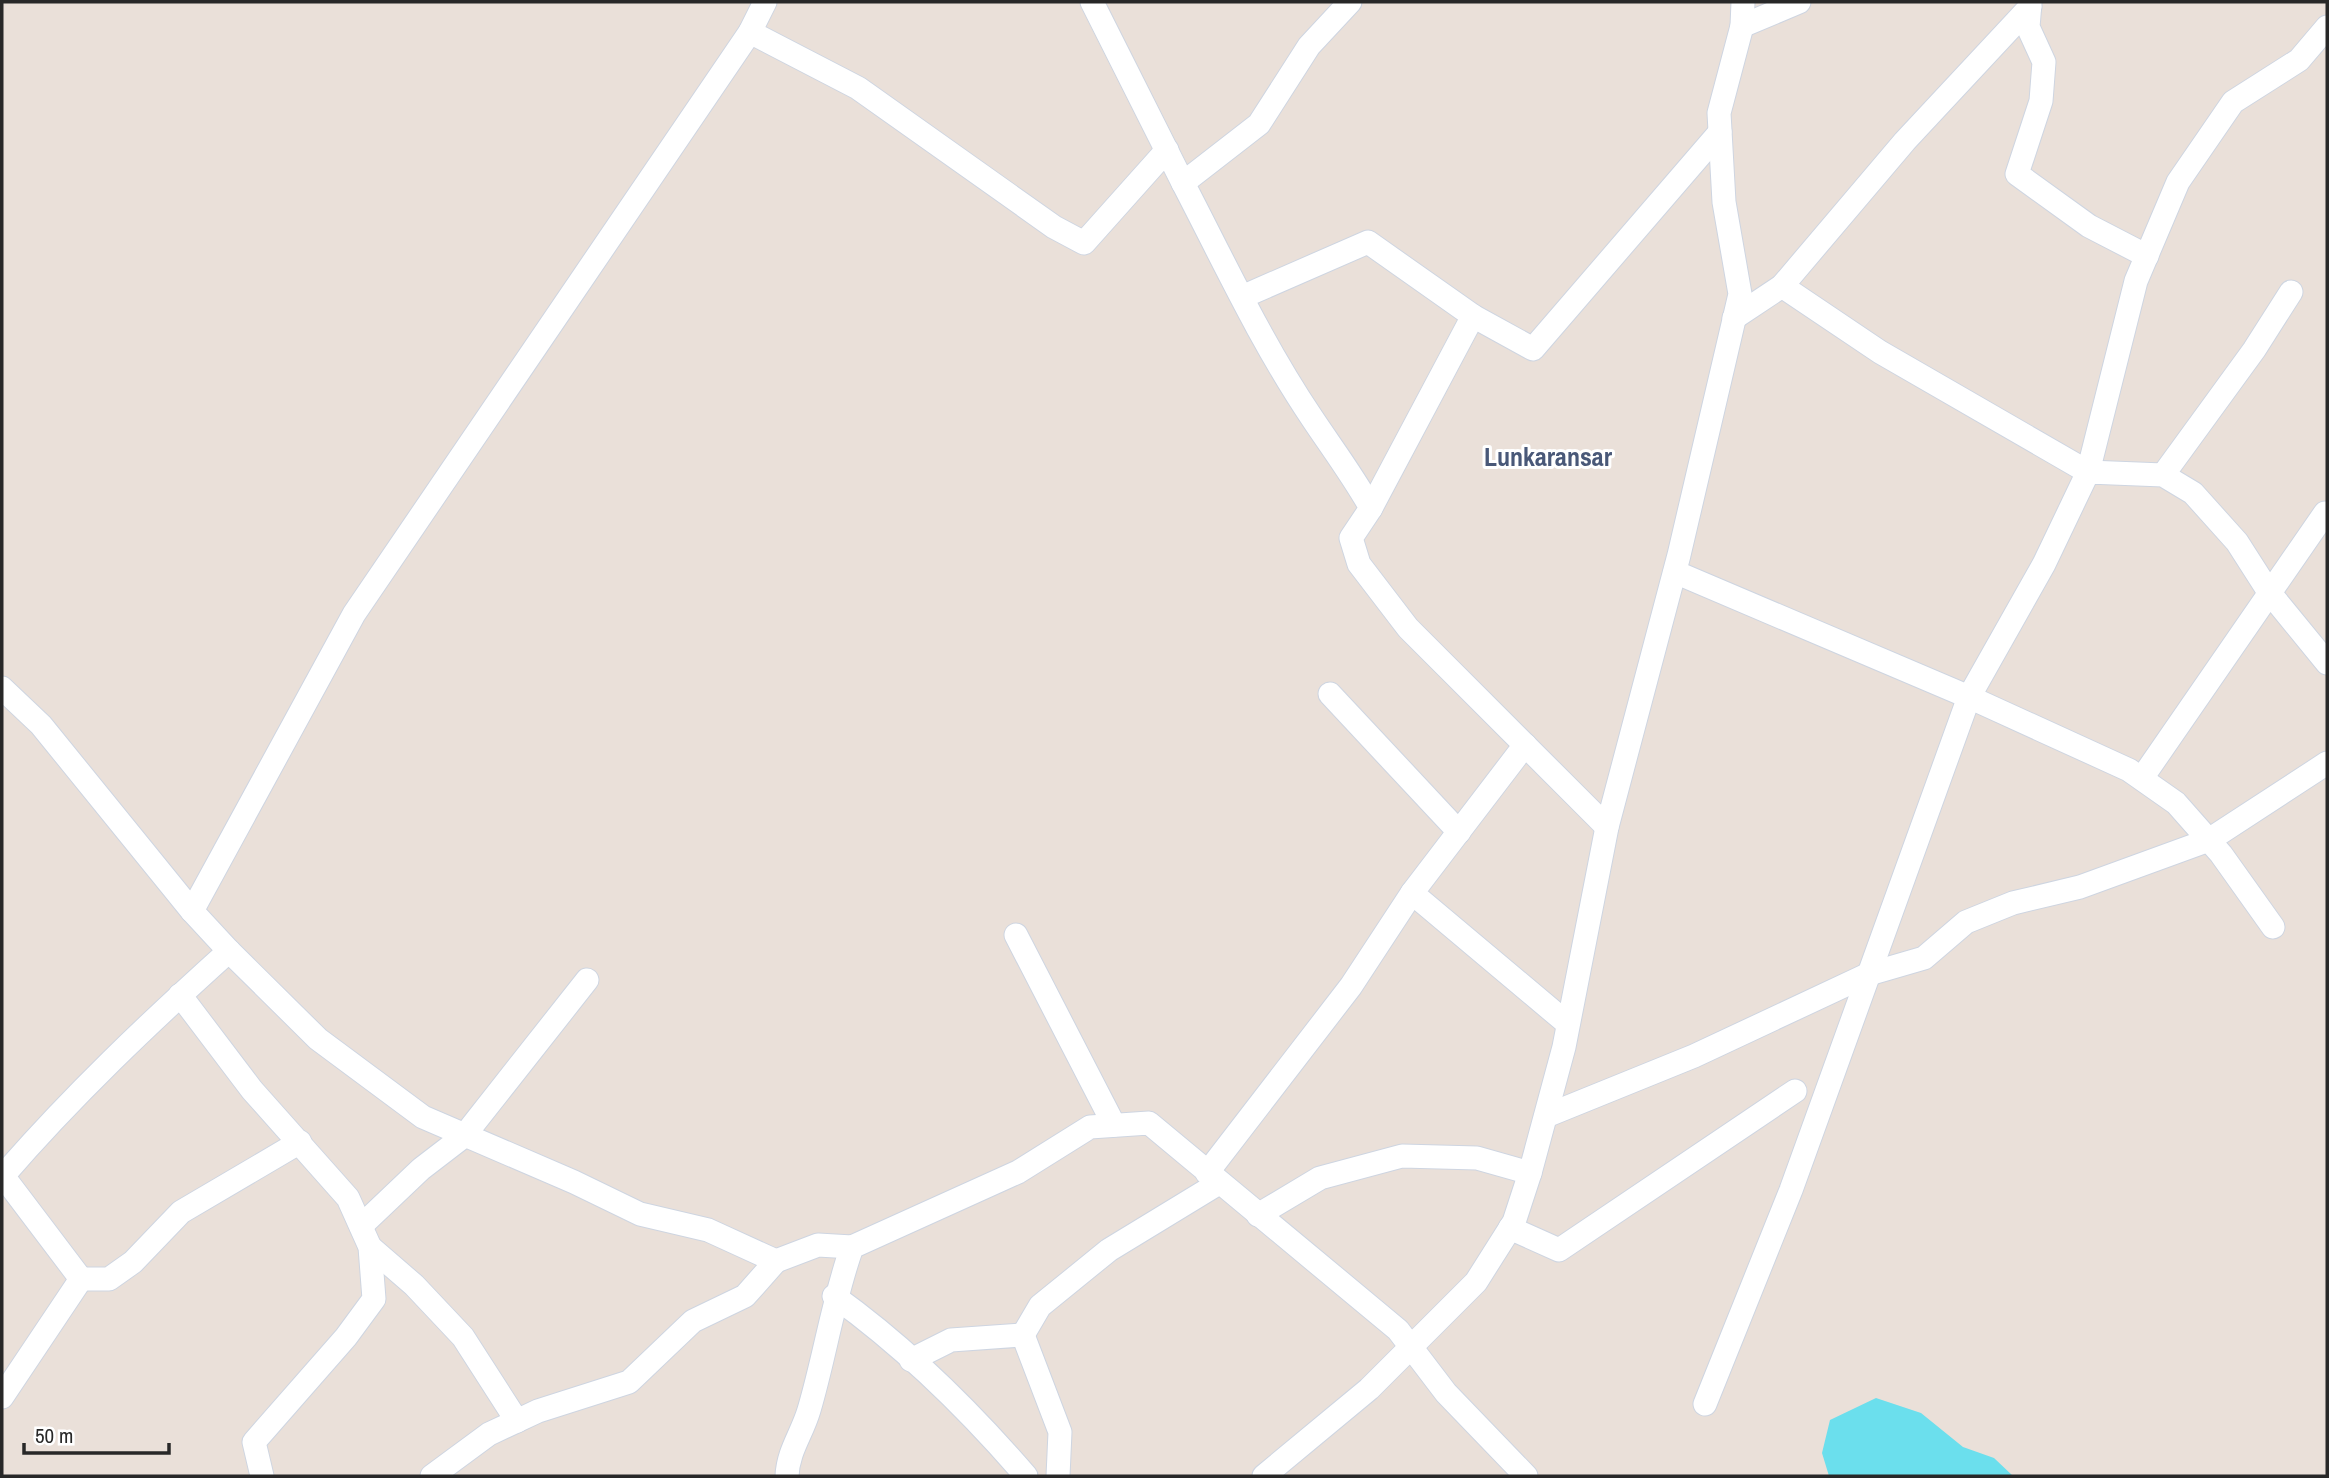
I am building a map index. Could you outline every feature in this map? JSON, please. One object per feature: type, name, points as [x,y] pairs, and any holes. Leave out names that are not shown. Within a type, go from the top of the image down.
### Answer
[{"type":"street","points":[[192,911],[354,614],[750,32],[765,2]]},
{"type":"street","points":[[1091,2],[1242,297],[1312,418],[1348,467],[1371,508]]},
{"type":"street","points":[[1183,183],[1259,124],[1309,46],[1350,2]]},
{"type":"street","points":[[1264,1476],[1369,1389],[1476,1282],[1510,1228],[1530,1173],[1568,1024],[1607,827],[1675,572],[1740,295],[1724,202],[1719,113],[1742,26],[1742,2]]},
{"type":"street","points":[[1742,26],[1799,2]]},
{"type":"street","points":[[2030,5],[2028,27],[2043,62],[2043,75],[2040,101],[2017,174],[2089,226],[2147,256]]},
{"type":"street","points":[[1734,318],[1782,286],[1905,141],[2030,5]]},
{"type":"street","points":[[1704,1404],[1791,1190],[1969,697],[2044,564],[2088,472],[2136,281],[2178,182],[2233,102],[2299,60],[2327,27]]},
{"type":"street","points":[[750,32],[858,88],[1054,227],[1084,243],[1167,150]]},
{"type":"street","points":[[1242,297],[1368,242],[1473,316],[1534,349],[1720,132]]},
{"type":"street","points":[[1782,286],[1880,352],[2088,472],[2162,475],[2193,493],[2237,542],[2269,592],[2327,663]]},
{"type":"street","points":[[2162,475],[2254,351],[2291,292]]},
{"type":"street","points":[[1473,316],[1371,508],[1351,538],[1359,564],[1408,628],[1607,827]]},
{"type":"street","points":[[2142,778],[2327,511]]},
{"type":"street","points":[[1675,572],[1969,697],[2142,778],[2176,803],[2209,840],[2273,927]]},
{"type":"street","points":[[2,688],[41,725],[192,911],[229,951],[318,1039],[423,1117],[574,1182],[639,1214],[708,1230],[776,1261]]},
{"type":"street","points":[[1330,694],[1459,832]]},
{"type":"street","points":[[1023,1335],[1040,1306],[1109,1250],[1213,1178],[1351,986],[1412,893],[1525,745]]},
{"type":"street","points":[[1546,1116],[1694,1056],[1869,974],[1924,958],[1966,922],[2012,902],[2080,887],[2209,840],[2327,762]]},
{"type":"street","points":[[1412,893],[1568,1024]]},
{"type":"street","points":[[1016,935],[1114,1125]]},
{"type":"street","points":[[81,1279],[5,1167],[180,995],[229,951]]},
{"type":"street","points":[[365,1237],[421,1169],[464,1136],[587,979]]},
{"type":"street","points":[[180,995],[252,1090],[348,1198],[365,1237],[374,1299],[346,1337],[254,1442],[262,1476]]},
{"type":"street","points":[[1510,1228],[1559,1250],[1795,1091]]},
{"type":"street","points":[[432,1476],[489,1434],[517,1421],[629,1382],[693,1321],[745,1296],[776,1261],[818,1245],[852,1247],[1018,1172],[1090,1126],[1149,1124],[1398,1330],[1446,1393],[1526,1476]]},
{"type":"street","points":[[81,1279],[109,1279],[133,1262],[181,1212],[300,1142]]},
{"type":"street","points":[[1258,1215],[1320,1178],[1402,1156],[1477,1158],[1530,1173]]},
{"type":"street","points":[[365,1237],[463,1337],[517,1421]]},
{"type":"street","points":[[788,1476],[788,1457],[806,1422],[823,1363],[834,1296],[852,1247]]},
{"type":"street","points":[[2,1397],[81,1279]]},
{"type":"street","points":[[834,1296],[866,1319],[976,1419],[1026,1476]]},
{"type":"street","points":[[911,1360],[951,1340],[1023,1335]]},
{"type":"street","points":[[1023,1335],[1060,1432],[1058,1476]]},
{"type":"water","points":[[1876,1398],[1921,1413],[1963,1447],[1994,1458],[2013,1476],[1829,1476],[1822,1453],[1830,1420]]},
{"type":"district","name":"Lunkaransar","points":[[1548,457]]}]
